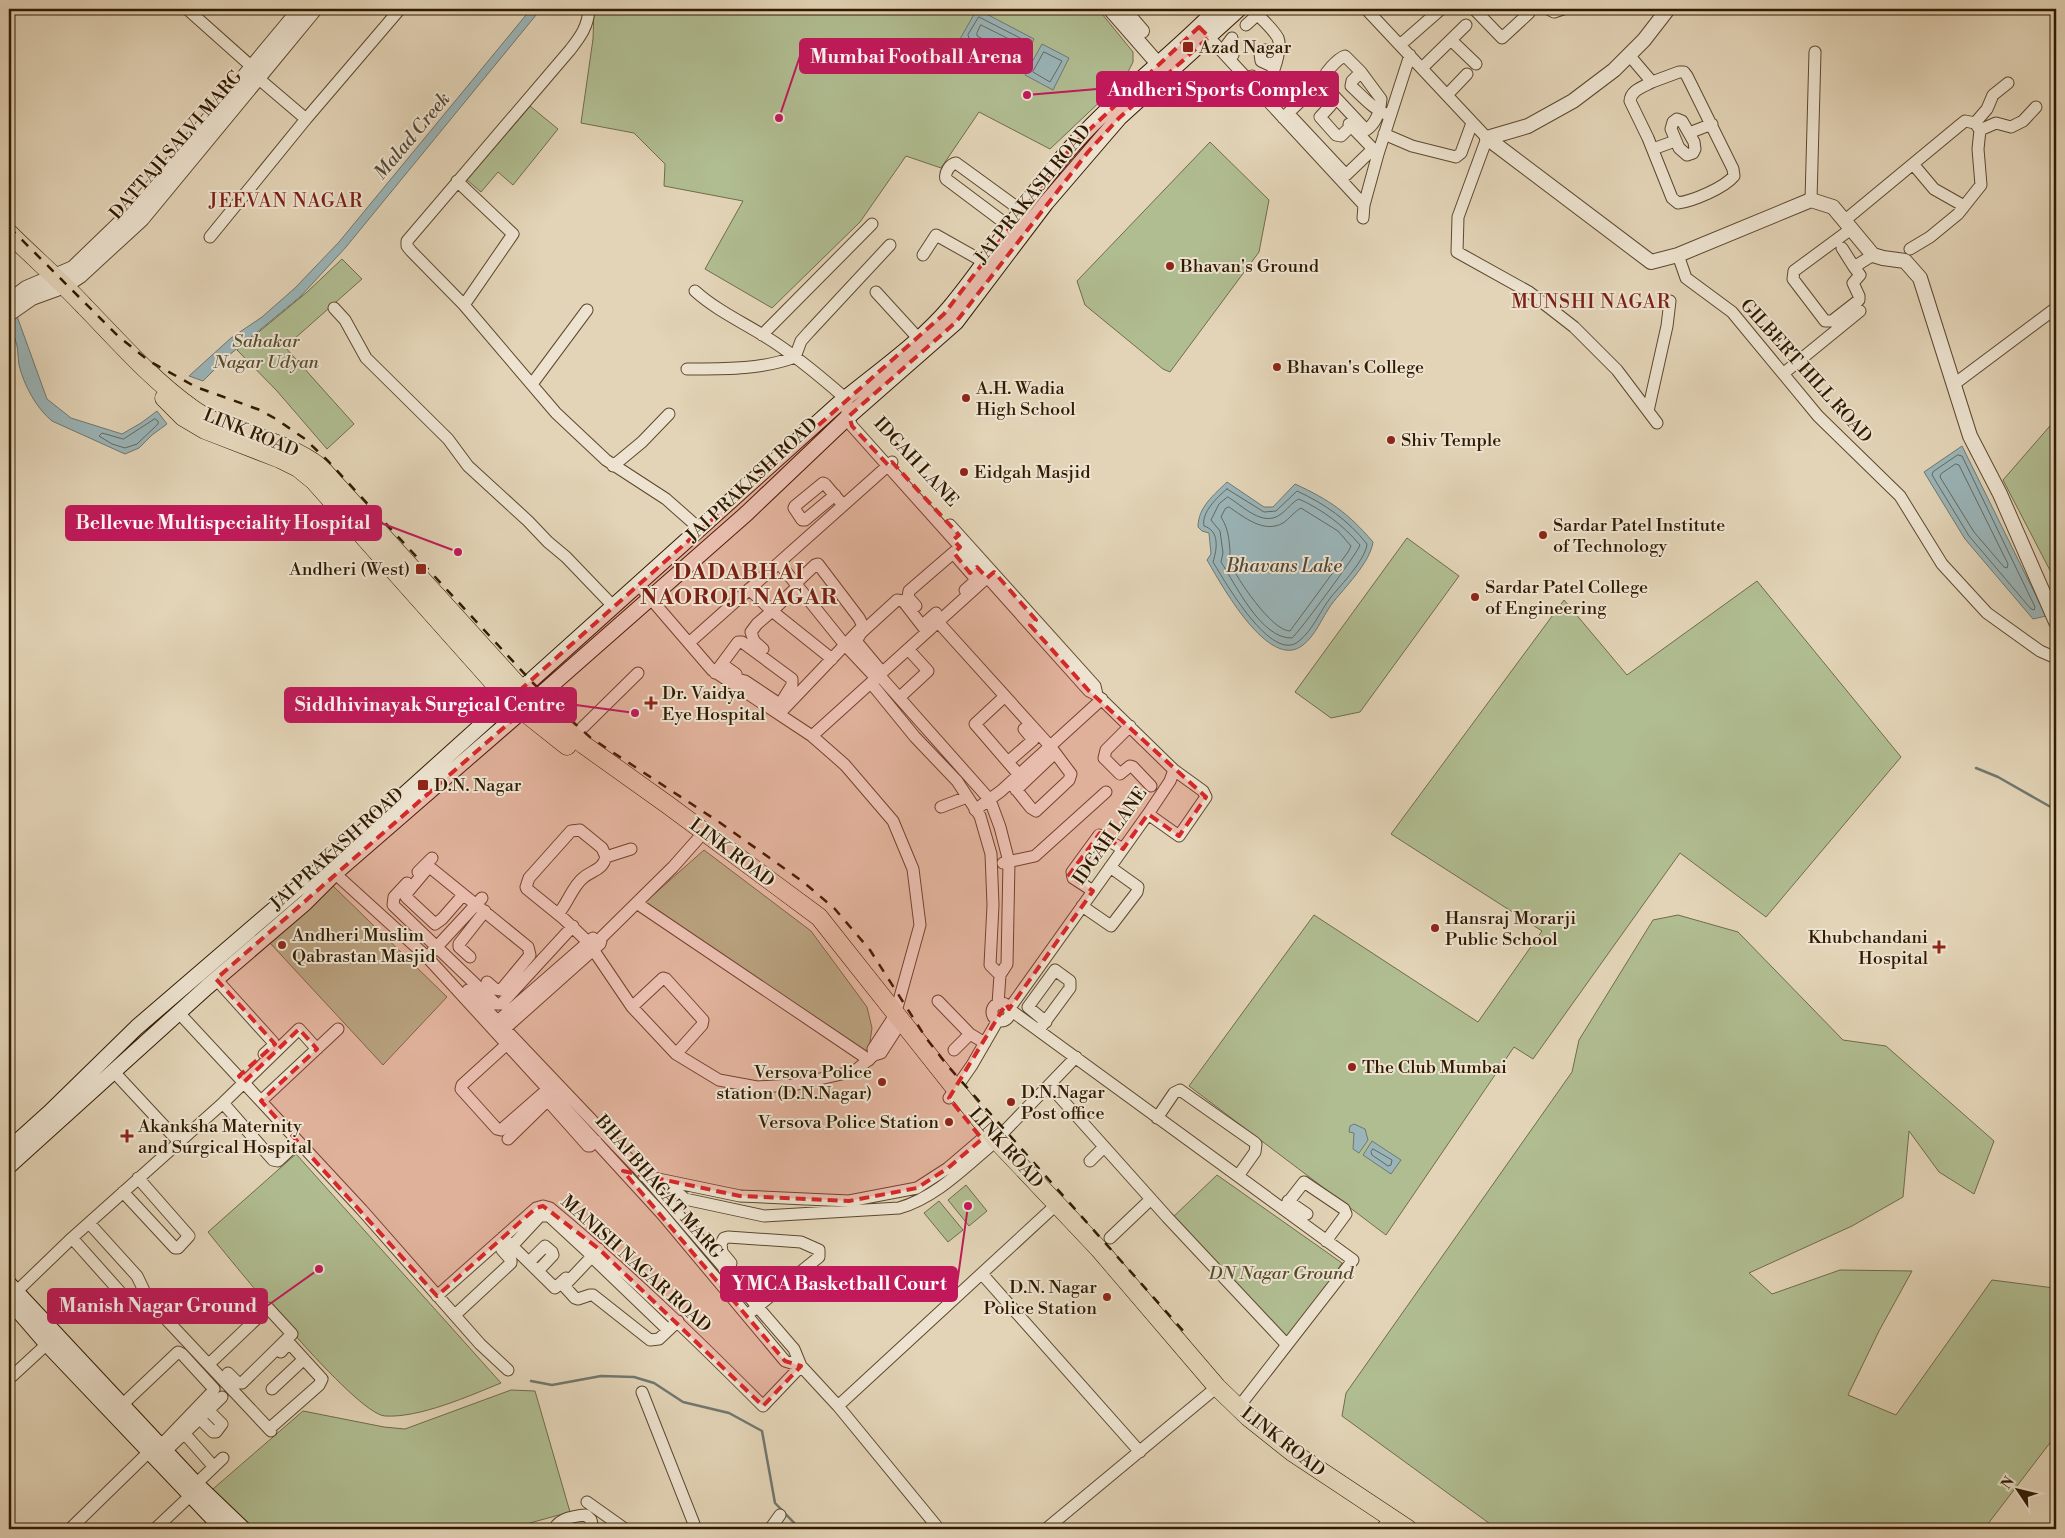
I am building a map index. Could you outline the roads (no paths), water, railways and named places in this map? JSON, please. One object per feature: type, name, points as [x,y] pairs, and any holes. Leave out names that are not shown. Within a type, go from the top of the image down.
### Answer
[{"type":"main road","name":"JAI PRAKASH ROAD","points":[[9,1149],[50,1112],[137,1027],[333,866],[521,701],[650,598],[956,322],[1046,203],[1113,124],[1204,32],[1217,9]]},
{"type":"main road","name":"JAI PRAKASH ROAD","points":[[521,701],[638,584],[701,530],[846,398],[918,338],[950,307],[1073,145],[1104,112],[1162,62],[1239,9]]},
{"type":"main road","name":"LINK ROAD","points":[[9,233],[53,283],[80,319],[183,417],[204,430],[280,459],[298,468],[314,481],[521,701],[570,741],[700,836],[819,917],[895,1023],[989,1142],[1053,1207],[1092,1255],[1212,1390],[1238,1408],[1265,1437]]},
{"type":"main road","name":"LINK ROAD","points":[[9,246],[53,283]]},
{"type":"main road","name":"JAI PRAKASH ROAD","points":[[9,1166],[216,980],[305,903],[333,866]]},
{"type":"main road","points":[[11,1292],[47,1344],[158,1449]]},
{"type":"main road","points":[[11,1292],[122,1405],[223,1529]]},
{"type":"main road","points":[[1212,1390],[1245,1428],[1265,1437],[1314,1480],[1386,1526],[1408,1529]]},
{"type":"main road","points":[[193,1490],[243,1529]]},
{"type":"street","points":[[187,9],[306,119]]},
{"type":"street","name":"DATTAJI SALVI MARG","points":[[53,283],[80,276],[142,219],[300,9]]},
{"type":"street","name":"DATTAJI SALVI MARG","points":[[253,72],[316,9]]},
{"type":"street","points":[[210,236],[400,9]]},
{"type":"street","points":[[589,9],[588,21],[582,34],[570,50],[411,236],[407,241],[407,246],[464,305],[556,413],[613,466],[666,499],[701,530]]},
{"type":"street","points":[[1110,9],[1162,62]]},
{"type":"street","points":[[1123,9],[1162,62]]},
{"type":"street","points":[[1366,9],[1487,138],[1651,262],[1678,255],[1811,200],[1833,207],[1872,253],[1905,261],[1920,278],[1970,436],[2000,494],[2056,622]]},
{"type":"street","points":[[1400,45],[1441,9]]},
{"type":"street","points":[[1474,9],[1502,38],[1529,13],[1530,9]]},
{"type":"street","points":[[1548,9],[1554,12],[1563,9]]},
{"type":"street","points":[[1487,138],[1528,126],[1573,102],[1614,70],[1644,40],[1668,9]]},
{"type":"street","points":[[1204,32],[1258,83],[1266,82],[1271,76],[1280,42],[1254,12],[1246,25]]},
{"type":"street","points":[[1422,68],[1466,25]]},
{"type":"street","points":[[1232,38],[1226,46],[1231,56],[1286,115],[1364,205]]},
{"type":"street","points":[[1451,40],[1476,64]]},
{"type":"street","points":[[1274,67],[1261,61],[1260,54],[1265,50],[1278,51]]},
{"type":"street","points":[[1811,200],[1814,52]]},
{"type":"street","points":[[1363,218],[1375,152],[1384,134],[1385,114],[1381,97],[1348,57],[1342,56],[1323,78],[1322,83],[1366,130],[1385,114],[1410,54]]},
{"type":"street","points":[[1629,55],[1652,82]]},
{"type":"street","points":[[1361,72],[1353,79],[1352,86],[1385,114]]},
{"type":"street","points":[[1684,72],[1712,124],[1733,169],[1734,176],[1729,182],[1688,202],[1678,203],[1672,198],[1653,149],[1630,101],[1631,96],[1634,92],[1652,82],[1684,72]]},
{"type":"street","points":[[1447,94],[1467,74]]},
{"type":"street","points":[[1910,249],[1930,237],[1958,214],[1981,185],[1977,126],[1993,94],[2008,83]]},
{"type":"street","points":[[1286,115],[1315,88],[1375,152]]},
{"type":"street","points":[[1332,105],[1320,117],[1326,124],[1339,136],[1351,126]]},
{"type":"street","points":[[1842,248],[1856,263],[1860,276],[1853,284],[1859,296],[1858,300],[1829,322],[1825,321],[1793,279],[1794,271],[1913,164],[1960,125],[1966,121],[1977,126],[1996,123],[2011,127],[2023,121],[2036,107]]},
{"type":"street","points":[[1677,119],[1682,121],[1689,133],[1695,149],[1693,153],[1687,156],[1676,141],[1671,129],[1673,122],[1677,119]]},
{"type":"street","points":[[1384,134],[1412,146],[1456,157],[1460,153],[1472,123]]},
{"type":"street","points":[[1689,133],[1712,124]]},
{"type":"street","points":[[1487,138],[1458,217],[1457,252],[1529,292],[1574,327],[1617,370],[1658,423]]},
{"type":"street","points":[[1653,149],[1676,141]]},
{"type":"street","points":[[1342,178],[1375,152]]},
{"type":"street","points":[[1010,227],[946,179],[946,173],[951,164],[956,163],[1022,210]]},
{"type":"street","points":[[1913,164],[1934,189],[1964,206]]},
{"type":"street","points":[[457,181],[513,234],[464,305]]},
{"type":"street","points":[[994,215],[1006,199]]},
{"type":"street","points":[[762,334],[872,224]]},
{"type":"street","points":[[923,256],[936,235],[984,262]]},
{"type":"street","points":[[794,357],[801,341],[890,245]]},
{"type":"street","points":[[1856,263],[1872,253]]},
{"type":"street","name":"GILBERT HILL ROAD","points":[[1678,255],[1686,278],[1732,312],[1818,416],[1900,496],[1942,564],[1987,613],[2040,651],[2056,658]]},
{"type":"street","points":[[9,301],[26,288],[53,283]]},
{"type":"street","points":[[9,314],[53,283]]},
{"type":"street","points":[[695,291],[707,302],[762,334],[846,398],[849,419]]},
{"type":"street","points":[[876,292],[918,338]]},
{"type":"street","points":[[1648,411],[1667,326],[1670,301]]},
{"type":"street","points":[[334,308],[345,320],[366,358],[448,439],[468,466],[566,557],[614,607]]},
{"type":"street","points":[[1954,385],[2056,308]]},
{"type":"street","points":[[532,384],[587,310]]},
{"type":"street","points":[[1784,373],[1860,311]]},
{"type":"street","points":[[687,370],[728,370],[746,366],[762,366],[794,357]]},
{"type":"street","points":[[613,466],[642,442],[670,414]]},
{"type":"street","name":"IDGAH LANE","points":[[849,419],[852,426],[890,464],[956,544],[973,570],[990,575]]},
{"type":"street","points":[[690,642],[890,464]]},
{"type":"street","points":[[835,496],[843,506]]},
{"type":"street","points":[[956,544],[909,591],[908,596],[1002,699],[1053,750],[1071,776],[1036,811],[1031,808],[1015,782],[1008,762],[975,724],[1002,699]]},
{"type":"street","name":"IDGAH LANE","points":[[956,544],[990,575],[1066,659],[1096,686],[1100,697],[1174,770],[1170,781],[1123,849],[1112,869],[1009,1009]]},
{"type":"street","points":[[779,563],[845,645],[903,700],[990,800],[1000,827],[1009,862],[1007,964],[1000,976],[998,1004],[992,1010],[993,1016],[998,1020],[1003,1020],[1008,1017],[1009,1009]]},
{"type":"street","points":[[776,711],[806,686],[863,626],[862,622],[818,564],[814,565],[751,632],[751,637],[806,686]]},
{"type":"street","points":[[965,590],[974,582],[973,570]]},
{"type":"street","points":[[812,736],[908,649],[932,623],[990,575]]},
{"type":"street","points":[[606,857],[602,848],[580,830],[573,830],[529,878],[526,887],[572,926],[591,946],[632,1007],[676,1054],[719,1080],[757,1087],[793,1085],[855,1071],[871,1057],[880,1053],[895,1023],[920,924],[913,869],[893,821],[845,765],[812,736],[776,711],[761,697],[726,675],[690,642],[638,584]]},
{"type":"street","points":[[749,589],[832,659]]},
{"type":"street","points":[[932,623],[903,601],[897,600],[861,633],[856,641],[895,712],[915,737],[957,781],[980,816],[991,865],[993,905],[990,965],[1000,976]]},
{"type":"street","points":[[726,675],[741,641],[792,679],[792,685],[776,711]]},
{"type":"street","points":[[895,712],[928,671],[908,649]]},
{"type":"street","points":[[570,741],[638,673]]},
{"type":"street","points":[[975,810],[1015,782],[1053,750],[1100,697]]},
{"type":"street","points":[[1002,699],[1033,740],[1008,762]]},
{"type":"street","points":[[915,737],[926,726]]},
{"type":"street","points":[[1130,726],[1106,750],[1103,755],[1104,758],[1117,773],[1122,773],[1130,766],[1133,767],[1151,786]]},
{"type":"street","points":[[1148,814],[1179,836],[1206,797],[1203,791],[1174,770]]},
{"type":"street","points":[[991,865],[1035,856],[1106,792]]},
{"type":"street","points":[[941,807],[967,797]]},
{"type":"street","points":[[1095,893],[1073,878],[1072,872],[1101,834],[1123,849]]},
{"type":"street","points":[[700,836],[638,904],[602,936],[600,944],[591,946],[498,1028],[646,1176],[794,1349],[801,1366]]},
{"type":"street","points":[[558,914],[583,877],[601,867],[606,857],[631,849]]},
{"type":"street","points":[[432,858],[394,897],[393,905],[432,952]]},
{"type":"street","points":[[333,866],[354,887],[496,1004],[501,1004],[572,926]]},
{"type":"street","points":[[463,895],[442,919],[435,924],[406,897],[406,894],[429,868],[463,895],[481,904],[531,951],[528,959],[501,990],[495,989],[487,982]]},
{"type":"street","points":[[1085,908],[1111,926],[1137,892],[1138,887],[1112,869],[1107,883]]},
{"type":"street","points":[[432,952],[481,904]]},
{"type":"street","points":[[470,957],[459,947],[459,944],[481,904]]},
{"type":"street","points":[[638,904],[674,935],[871,1057]]},
{"type":"street","name":"BHAI BHAGAT MARG","points":[[432,952],[498,1028],[507,1044],[530,1062],[550,1095],[573,1126],[596,1141],[666,1219],[785,1361],[801,1366],[838,1406],[939,1529]]},
{"type":"street","points":[[632,1007],[663,978],[666,979],[703,1020],[702,1025],[676,1054]]},
{"type":"street","points":[[11,1292],[89,1223],[141,1181],[179,1142],[222,1103],[274,1044],[216,980]]},
{"type":"street","points":[[938,1001],[970,1034],[985,1043]]},
{"type":"street","points":[[998,1004],[1003,1003],[1009,1009],[1042,1026],[1076,1057],[1238,1176],[1289,1207],[1307,1214]]},
{"type":"street","points":[[179,1013],[245,1079],[261,1101],[362,1210],[480,1344],[508,1370]]},
{"type":"street","points":[[952,1094],[972,1065],[998,1020]]},
{"type":"street","points":[[261,1101],[338,1028]]},
{"type":"street","points":[[245,1079],[270,1059],[300,1030],[317,1049]]},
{"type":"street","points":[[954,1050],[970,1034]]},
{"type":"street","points":[[507,1044],[462,1085],[461,1089],[497,1129],[501,1130],[550,1095]]},
{"type":"street","points":[[664,1180],[685,1199],[764,1216],[899,1208],[913,1204],[949,1180],[1076,1057]]},
{"type":"street","points":[[114,1072],[179,1142]]},
{"type":"street","points":[[1049,1085],[1151,1199],[1287,1345]]},
{"type":"street","points":[[1157,1118],[1174,1093],[1180,1090],[1252,1141],[1256,1144],[1255,1152],[1238,1176]]},
{"type":"street","points":[[508,1139],[550,1095]]},
{"type":"street","points":[[222,1103],[275,1161],[279,1160],[292,1148]]},
{"type":"street","points":[[623,1171],[740,1196],[849,1201],[917,1188],[989,1142]]},
{"type":"street","points":[[1090,1161],[1104,1147]]},
{"type":"street","points":[[126,1194],[174,1248],[178,1248],[189,1236],[141,1181]]},
{"type":"street","points":[[1289,1207],[1304,1182],[1344,1209],[1346,1214],[1326,1241]]},
{"type":"street","points":[[1110,1238],[1151,1199]]},
{"type":"street","name":"MANISH NAGAR ROAD","points":[[437,1296],[536,1208],[544,1206],[550,1208],[594,1251],[678,1321],[763,1406],[801,1366]]},
{"type":"street","points":[[838,1406],[1053,1207]]},
{"type":"street","points":[[1238,1408],[1353,1260],[1326,1241],[1289,1207]]},
{"type":"street","points":[[666,1219],[676,1211]]},
{"type":"street","points":[[507,1248],[540,1216],[549,1216],[594,1251],[668,1330]]},
{"type":"street","points":[[89,1223],[136,1276],[150,1301],[212,1361],[238,1384],[241,1384],[292,1333],[267,1308],[212,1361]]},
{"type":"street","points":[[455,1315],[511,1262],[503,1237]]},
{"type":"street","points":[[724,1268],[731,1263],[722,1252],[721,1244],[724,1238],[728,1237],[801,1242],[819,1250],[819,1257],[747,1316]]},
{"type":"street","points":[[72,1238],[121,1293]]},
{"type":"street","points":[[529,1262],[545,1246],[552,1252],[553,1255],[538,1271]]},
{"type":"street","points":[[507,1248],[529,1262],[557,1288],[594,1251]]},
{"type":"street","points":[[594,1251],[564,1286],[578,1300],[590,1295],[593,1296],[646,1339],[655,1341],[678,1321]]},
{"type":"street","points":[[982,1274],[1140,1452]]},
{"type":"street","points":[[9,1379],[47,1344]]},
{"type":"street","points":[[212,1361],[237,1394],[270,1430],[320,1383],[321,1376],[288,1344],[237,1394]]},
{"type":"street","points":[[70,1529],[165,1442],[213,1391],[212,1385],[178,1352],[174,1353],[122,1405]]},
{"type":"street","points":[[272,1389],[304,1359]]},
{"type":"street","points":[[1046,1529],[1212,1390]]},
{"type":"street","points":[[642,1392],[696,1529]]},
{"type":"street","points":[[158,1449],[184,1433],[222,1397]]},
{"type":"street","points":[[184,1433],[214,1467]]},
{"type":"street","points":[[155,1529],[223,1458]]},
{"type":"street","points":[[587,1502],[625,1529]]},
{"type":"street","points":[[554,1529],[559,1522],[576,1516],[586,1515],[591,1520],[593,1529]]},
{"type":"street","points":[[770,1529],[780,1515]]},
{"type":"water","points":[[531,9],[541,9],[346,247],[301,296],[228,356],[203,381],[189,376],[231,338],[262,317],[295,288],[339,242]]},
{"type":"water","points":[[977,9],[1034,39],[1018,70],[960,39]]},
{"type":"water","points":[[1042,44],[1069,58],[1053,90],[1025,75]]},
{"type":"water","points":[[14,308],[47,399],[71,418],[122,434],[157,411],[167,424],[139,448],[125,454],[52,421],[36,403],[21,373],[17,346],[9,317],[9,312]]},
{"type":"water","points":[[1962,446],[2046,616],[2033,619],[1965,539],[1924,472]]},
{"type":"water","name":"Bhavans Lake","points":[[1227,482],[1264,507],[1273,507],[1295,484],[1338,508],[1373,542],[1362,567],[1331,605],[1315,632],[1303,645],[1290,650],[1275,647],[1261,636],[1234,604],[1207,560],[1211,554],[1209,533],[1202,531],[1198,527],[1199,520],[1204,507]]},
{"type":"water","points":[[1354,1124],[1365,1129],[1368,1140],[1359,1153],[1353,1149],[1354,1133],[1349,1132],[1350,1126]]},
{"type":"water","points":[[1372,1141],[1401,1160],[1391,1174],[1363,1155]]},
{"type":"waterway","points":[[1976,768],[1998,777],[2056,810]]},
{"type":"waterway","points":[[531,1381],[552,1385],[601,1376],[634,1377],[654,1383],[683,1402],[729,1413],[762,1431],[775,1503],[800,1529]]},
{"type":"railway","points":[[9,227],[118,336],[149,361],[196,387],[260,410],[305,439],[329,462],[533,683],[591,738],[719,822],[802,881],[834,908],[870,950],[926,1038],[947,1065],[1186,1334]]},
{"type":"place","name":"Azad Nagar","points":[[1188,47]]},
{"type":"place","name":"Andheri Sports Complex","points":[[1027,95]]},
{"type":"place","name":"Mumbai Football Arena","points":[[779,118]]},
{"type":"place","name":"Bhavan's Ground","points":[[1170,266]]},
{"type":"place","name":"Bhavan's College","points":[[1277,367]]},
{"type":"place","name":"A.H. Wadia High School","points":[[966,398]]},
{"type":"place","name":"Shiv Temple","points":[[1391,440]]},
{"type":"place","name":"Eidgah Masjid","points":[[964,472]]},
{"type":"place","name":"Sardar Patel Institute of Technology","points":[[1543,535]]},
{"type":"place","name":"Bellevue Multispeciality Hospital","points":[[458,552]]},
{"type":"place","name":"Andheri (West)","points":[[421,569]]},
{"type":"place","name":"Sardar Patel College of Engineering","points":[[1475,597]]},
{"type":"place","name":"Dr. Vaidya Eye Hospital","points":[[651,703]]},
{"type":"place","name":"Siddhivinayak Surgical Centre","points":[[635,713]]},
{"type":"place","name":"D.N. Nagar","points":[[423,785]]},
{"type":"place","name":"Hansraj Morarji Public School","points":[[1435,928]]},
{"type":"place","name":"Andheri Muslim Qabrastan Masjid","points":[[282,945]]},
{"type":"place","name":"Khubchandani Hospital","points":[[1939,947]]},
{"type":"place","name":"The Club Mumbai","points":[[1352,1067]]},
{"type":"place","name":"Versova Police station (D.N.Nagar)","points":[[882,1082]]},
{"type":"place","name":"D.N.Nagar Post office","points":[[1011,1102]]},
{"type":"place","name":"Versova Police Station","points":[[949,1122]]},
{"type":"place","name":"Akanksha Maternity and Surgical Hospital","points":[[127,1136]]},
{"type":"place","name":"YMCA Basketball Court","points":[[968,1206]]},
{"type":"place","name":"Manish Nagar Ground","points":[[319,1269]]},
{"type":"place","name":"D.N. Nagar Police Station","points":[[1107,1297]]},
{"type":"district","name":"JEEVAN NAGAR","points":[[286,201]]},
{"type":"district","name":"MUNSHI NAGAR","points":[[1591,302]]},
{"type":"district","name":"DADABHAI NAOROJI NAGAR","points":[[739,584]]},
{"type":"water label","name":"Malad Creek","points":[[412,136]]},
{"type":"park label","name":"Sahakar Nagar Udyan","points":[[266,351]]},
{"type":"park label","name":"DN Nagar Ground","points":[[1281,1273]]}]
